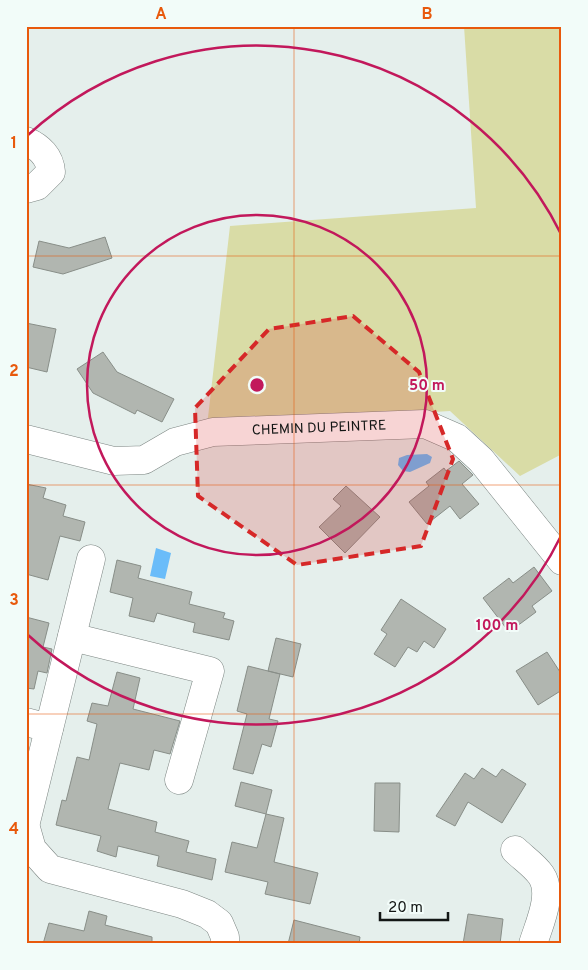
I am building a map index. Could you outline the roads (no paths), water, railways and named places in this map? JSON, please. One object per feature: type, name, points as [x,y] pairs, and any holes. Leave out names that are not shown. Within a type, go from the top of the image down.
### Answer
[{"type":"street","points":[[26,141],[45,154],[50,164],[51,172],[37,186],[26,189]]},
{"type":"street","name":"CHEMIN DU PEINTRE","points":[[26,439],[114,461],[144,460],[175,442],[213,432],[424,424],[457,438],[475,455],[562,561]]},
{"type":"street","points":[[26,822],[37,725],[72,637],[92,559]]},
{"type":"street","points":[[72,637],[210,671],[179,780]]},
{"type":"street","points":[[28,846],[50,870],[182,904],[207,914],[219,923],[225,937],[225,944]]},
{"type":"street","points":[[515,850],[540,874],[546,886],[546,895],[533,944]]},
{"type":"water","points":[[427,454],[432,457],[430,463],[410,472],[403,471],[398,465],[399,458],[407,455]]},
{"type":"water","points":[[156,548],[171,553],[165,579],[150,576]]}]
